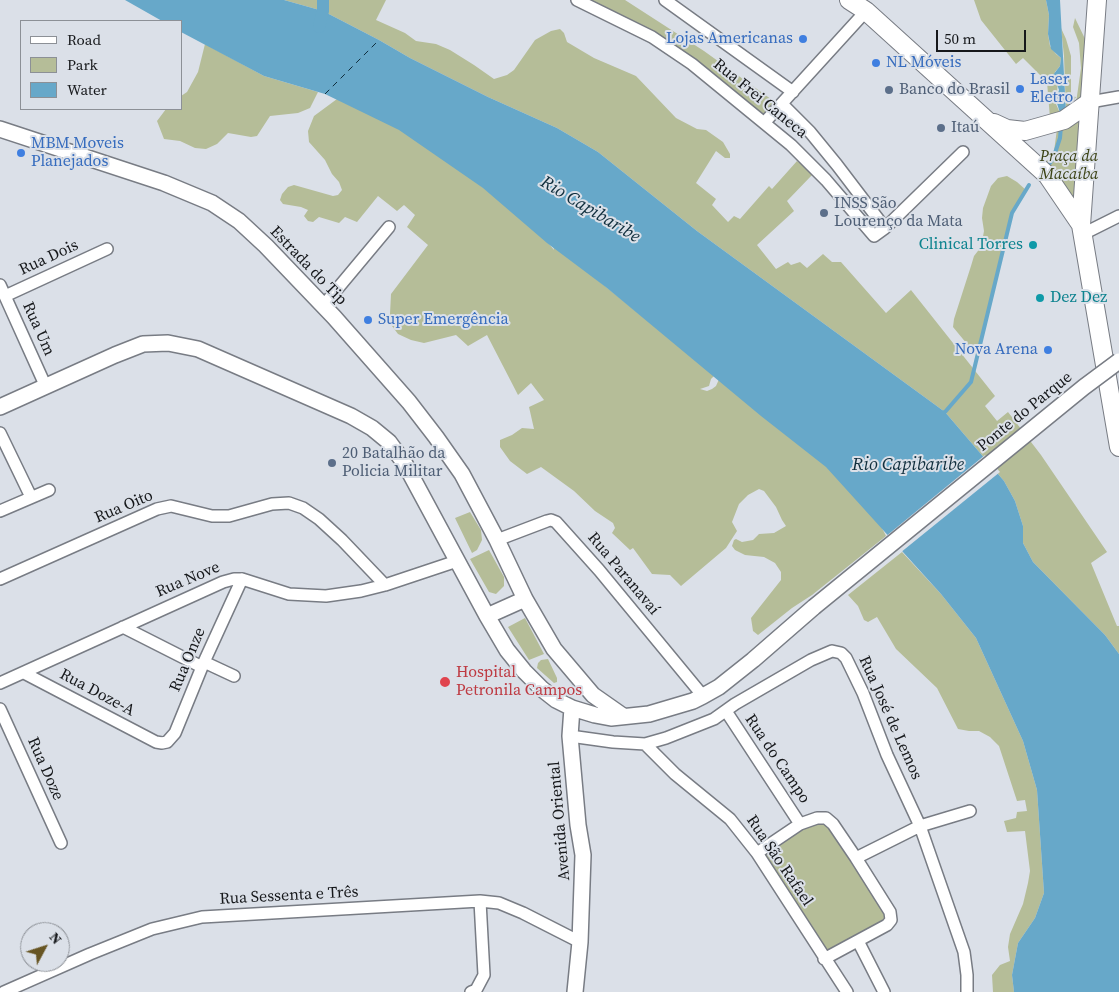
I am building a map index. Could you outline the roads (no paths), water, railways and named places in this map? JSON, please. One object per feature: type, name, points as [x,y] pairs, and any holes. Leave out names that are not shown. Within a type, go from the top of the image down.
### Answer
[{"type":"main road","points":[[849,0],[864,6],[1047,175],[1082,230]]},
{"type":"main road","points":[[1097,0],[1082,230],[1113,382],[1119,447]]},
{"type":"main road","points":[[985,119],[1007,129],[1025,131],[1064,120],[1090,102]]},
{"type":"street","name":"Rua Frei Caneca","points":[[576,0],[652,37],[675,51],[791,145],[810,163],[875,236],[885,228],[816,139],[782,104]]},
{"type":"street","points":[[665,0],[793,92]]},
{"type":"street","points":[[764,123],[793,92],[864,6]]},
{"type":"street","points":[[1090,102],[1119,97]]},
{"type":"street","name":"Estrada do Tip","points":[[0,129],[164,183],[212,204],[238,221],[266,246],[409,402],[436,437],[462,474],[497,540],[525,599],[554,649],[593,695],[623,716]]},
{"type":"street","points":[[885,228],[964,152]]},
{"type":"street","points":[[1082,230],[1119,216]]},
{"type":"street","points":[[323,306],[389,228]]},
{"type":"street","name":"Rua Dois","points":[[5,296],[107,249]]},
{"type":"street","name":"Rua Um","points":[[0,285],[46,386]]},
{"type":"street","name":"Ponte do Parque","points":[[0,407],[143,344],[168,344],[198,349],[352,416],[372,428],[389,442],[405,464],[487,616],[508,650],[524,671],[556,700],[572,708],[611,718],[649,714],[693,701],[719,687],[753,660],[814,606],[1084,387],[1119,361]]},
{"type":"street","points":[[0,433],[31,497]]},
{"type":"street","points":[[0,511],[49,490]]},
{"type":"street","name":"Rua Oito","points":[[0,580],[157,509],[171,506],[212,516],[229,516],[272,504],[289,502],[303,508],[319,520],[342,540],[385,585]]},
{"type":"street","name":"Rua Paranavaí","points":[[497,540],[547,521],[556,522],[599,570],[704,696]]},
{"type":"street","name":"Rua Nove","points":[[0,683],[234,578],[289,594],[326,596],[385,585],[458,561]]},
{"type":"street","name":"Rua Onze","points":[[156,742],[167,742],[174,733],[242,579]]},
{"type":"street","points":[[487,616],[525,599]]},
{"type":"street","points":[[124,627],[203,664],[234,676]]},
{"type":"street","name":"Rua José de Lemos","points":[[570,736],[645,744],[697,727],[811,660],[832,651],[841,653],[846,658],[864,693],[887,755],[920,826],[964,952],[967,992]]},
{"type":"street","name":"Rua Doze-A","points":[[24,673],[156,742]]},
{"type":"street","name":"Avenida Oriental","points":[[572,708],[570,736],[578,825],[583,856],[580,942],[575,992]]},
{"type":"street","name":"Rua Doze","points":[[0,709],[61,843]]},
{"type":"street","name":"Rua do Campo","points":[[726,711],[800,824]]},
{"type":"street","name":"Rua São Rafael","points":[[645,744],[675,774],[730,819],[757,854],[847,992]]},
{"type":"street","points":[[856,858],[920,826],[970,811]]},
{"type":"street","points":[[757,854],[800,824],[817,818],[826,818],[833,824],[856,858],[890,912],[891,920],[887,925],[824,959]]},
{"type":"street","points":[[471,992],[476,990],[484,975],[480,901]]},
{"type":"street","name":"Rua Sessenta e Três","points":[[4,992],[90,954],[152,930],[202,917],[480,901],[499,903],[580,942]]},
{"type":"street","points":[[858,940],[884,992]]},
{"type":"water","name":"Rio Capibaribe","points":[[125,0],[284,0],[323,11],[488,97],[557,128],[598,152],[697,231],[945,412],[1004,481],[1015,501],[1023,526],[1023,543],[1033,562],[1105,635],[1119,654],[1119,992],[1014,992],[1012,975],[1018,943],[1035,918],[1044,893],[1037,790],[1023,741],[976,638],[941,594],[826,467],[761,416],[607,288],[547,243],[483,188],[399,130],[325,94],[264,76],[182,33],[182,20],[160,20]]},
{"type":"water","points":[[1046,0],[1060,0],[1066,112],[1060,113],[1056,100],[1059,90],[1058,81],[1053,75],[1060,66],[1061,58],[1051,49]]},
{"type":"waterway","points":[[319,27],[323,11],[323,0]]},
{"type":"waterway","points":[[1049,164],[1053,159],[1060,138],[1061,126]]},
{"type":"waterway","points":[[942,413],[945,412],[971,382],[1012,213],[1029,185]]},
{"type":"place","name":"Lojas Americanas","points":[[803,39]]},
{"type":"place","name":"NL Móveis","points":[[876,63]]},
{"type":"place","name":"Laser Eletro","points":[[1020,89]]},
{"type":"place","name":"Banco do Brasil","points":[[889,90]]},
{"type":"place","name":"Itaú","points":[[941,128]]},
{"type":"place","name":"MBM Moveis Planejados","points":[[21,153]]},
{"type":"place","name":"INSS São Lourenço da Mata","points":[[824,213]]},
{"type":"place","name":"Clinical Torres","points":[[1033,245]]},
{"type":"place","name":"Dez Dez","points":[[1040,298]]},
{"type":"place","name":"Super Emergência","points":[[368,320]]},
{"type":"place","name":"Nova Arena","points":[[1048,350]]},
{"type":"place","name":"20 Batalhão da Policia Militar","points":[[332,463]]},
{"type":"place","name":"Hospital Petronila Campos","points":[[445,682]]},
{"type":"park label","name":"Praça da Macaíba","points":[[1069,166]]}]
